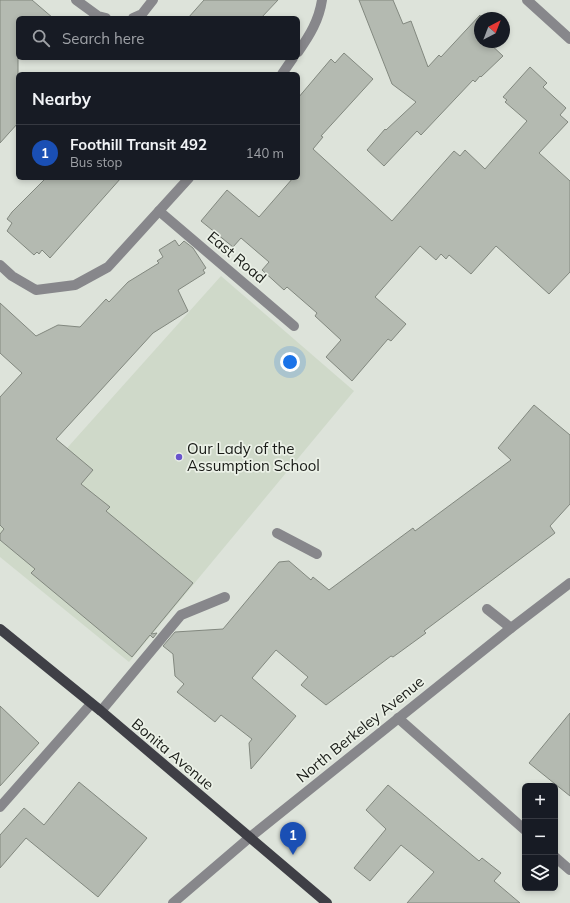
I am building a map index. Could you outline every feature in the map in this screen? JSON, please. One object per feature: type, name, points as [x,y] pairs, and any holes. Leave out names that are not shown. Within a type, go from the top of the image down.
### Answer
[{"type":"main road","name":"Bonita Avenue","points":[[0,629],[101,712],[327,903]]},
{"type":"street","points":[[76,0],[98,16]]},
{"type":"street","points":[[138,16],[142,14],[153,0]]},
{"type":"street","points":[[300,49],[320,14],[322,0]]},
{"type":"street","points":[[527,0],[570,39]]},
{"type":"street","points":[[284,72],[292,60]]},
{"type":"street","points":[[0,265],[12,276],[36,290],[75,285],[108,267],[187,180]]},
{"type":"street","name":"East Road","points":[[159,211],[294,326]]},
{"type":"street","points":[[278,533],[317,554]]},
{"type":"street","name":"North Berkeley Avenue","points":[[173,903],[249,838],[511,628],[570,583]]},
{"type":"street","points":[[101,712],[181,615],[225,597]]},
{"type":"street","points":[[487,609],[511,628]]},
{"type":"street","points":[[0,807],[91,704]]},
{"type":"street","points":[[398,718],[522,827]]},
{"type":"street","points":[[558,860],[570,870]]},
{"type":"shaded area","name":"Our Lady of the Assumption School","points":[[221,276],[354,391],[129,662],[0,557],[0,523]]},
{"type":"building","points":[[0,0],[32,0],[51,16],[16,16],[16,60],[18,60],[18,72],[16,72],[16,125],[0,143]]},
{"type":"building","points":[[204,0],[278,0],[263,16],[190,16]]},
{"type":"building","points":[[359,0],[393,0],[403,24],[411,21],[428,67],[439,55],[441,57],[474,21],[474,48],[494,48],[503,56],[475,82],[473,80],[421,135],[417,131],[384,166],[367,150],[385,129],[386,130],[416,102],[392,84]]},
{"type":"building","points":[[344,53],[373,79],[321,136],[323,137],[313,149],[392,221],[454,151],[460,156],[465,150],[485,169],[527,121],[505,102],[507,100],[503,97],[530,67],[547,83],[543,87],[566,108],[560,115],[568,122],[539,153],[570,181],[570,272],[549,294],[496,246],[471,274],[449,255],[446,259],[441,254],[436,260],[420,246],[375,297],[406,324],[391,341],[388,339],[352,381],[326,357],[341,340],[315,316],[317,313],[287,287],[284,290],[262,270],[269,262],[241,238],[233,247],[201,221],[227,190],[259,217],[291,180],[300,180],[300,96],[331,59],[335,63]]},
{"type":"building","points":[[44,180],[119,180],[50,258],[42,250],[39,254],[37,252],[34,255],[7,231],[12,223],[7,219]]},
{"type":"building","points":[[175,240],[179,246],[184,241],[193,248],[206,268],[203,270],[205,273],[178,290],[188,311],[153,333],[56,439],[93,470],[81,484],[110,507],[106,511],[193,583],[151,634],[157,633],[153,638],[150,635],[132,657],[31,573],[35,569],[0,540],[0,534],[4,529],[0,525],[0,397],[22,373],[0,353],[0,303],[36,336],[58,325],[80,327],[106,299],[109,302],[128,282],[159,263],[157,261],[163,257],[159,250]]},
{"type":"building","points":[[534,405],[570,435],[570,504],[550,526],[555,533],[424,631],[426,633],[393,657],[391,656],[326,705],[301,685],[308,677],[276,650],[252,678],[296,716],[251,769],[249,743],[252,739],[221,715],[215,722],[177,692],[184,684],[175,676],[173,654],[163,646],[175,632],[223,629],[279,562],[289,561],[311,580],[313,577],[329,590],[413,528],[415,531],[511,460],[498,448]]},
{"type":"building","points":[[0,706],[39,743],[0,786]]},
{"type":"building","points":[[570,713],[570,796],[558,786],[558,783],[554,783],[529,763]]},
{"type":"building","points":[[79,782],[147,838],[98,897],[26,838],[0,868],[0,835],[24,808],[44,825]]},
{"type":"building","points":[[388,785],[479,861],[482,858],[501,873],[494,881],[520,903],[407,903],[434,872],[401,845],[370,881],[354,868],[386,829],[366,810]]},
{"type":"place","name":"Our Lady of the Assumption School","points":[[179,457]]},
{"type":"place","name":"Foothill Transit 492","points":[[293,855]]}]
